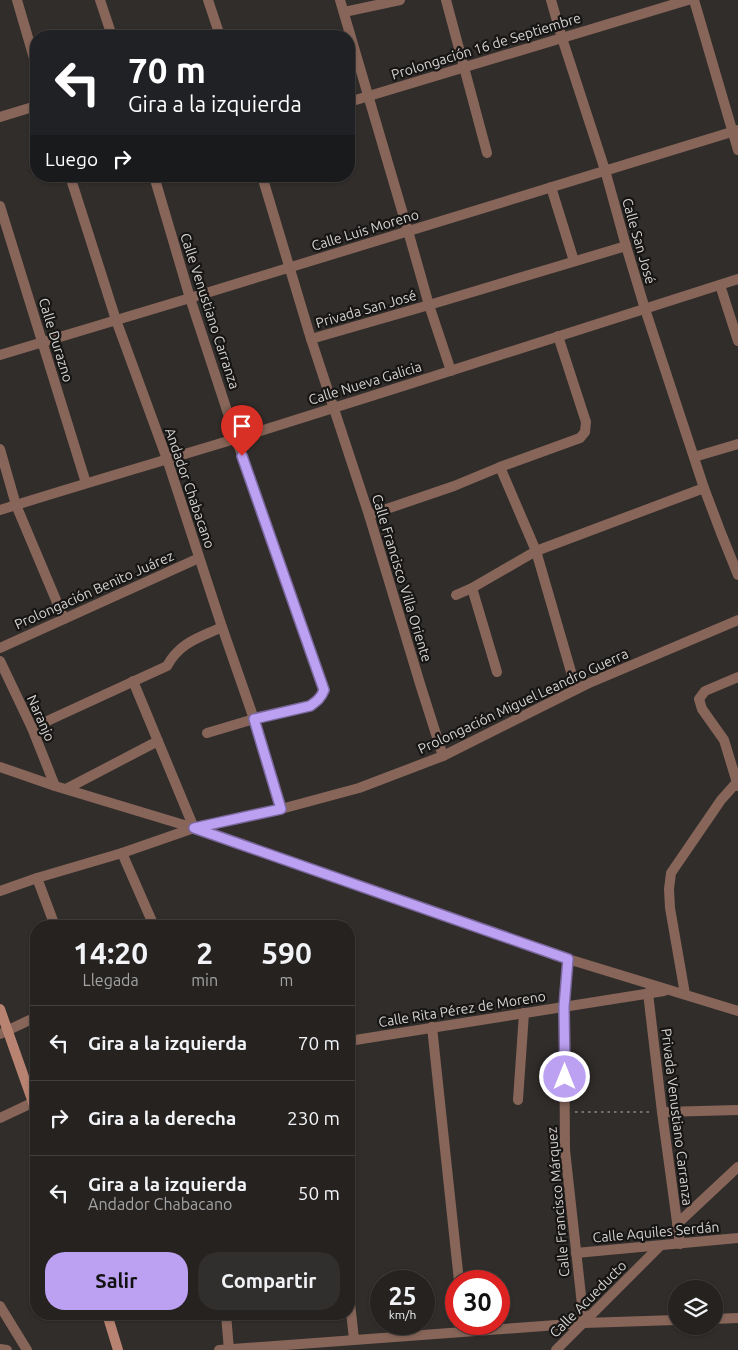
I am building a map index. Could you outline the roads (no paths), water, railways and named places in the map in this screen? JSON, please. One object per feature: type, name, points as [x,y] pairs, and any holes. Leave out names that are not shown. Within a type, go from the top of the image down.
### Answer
[{"type":"street","points":[[17,0],[30,44]]},
{"type":"street","points":[[100,0],[110,30]]},
{"type":"street","points":[[208,0],[218,30]]},
{"type":"street","points":[[340,0],[349,30]]},
{"type":"street","points":[[344,12],[400,0]]},
{"type":"street","points":[[446,0],[487,153]]},
{"type":"street","name":"Calle San José","points":[[552,0],[562,38],[605,170],[645,309],[704,488],[738,575]]},
{"type":"street","name":"Prolongación 16 de Septiembre","points":[[355,100],[688,0]]},
{"type":"street","points":[[694,0],[735,130],[738,150]]},
{"type":"street","points":[[355,50],[428,305],[451,370]]},
{"type":"street","points":[[0,117],[30,108]]},
{"type":"street","name":"Calle Luis Moreno","points":[[0,355],[735,130]]},
{"type":"street","name":"Andador Chabacano","points":[[72,182],[116,320],[167,459],[254,719],[281,809]]},
{"type":"street","name":"Calle Venustiano Carranza","points":[[156,182],[190,298],[236,438],[324,690],[317,701],[310,706],[254,719]]},
{"type":"street","name":"Calle Francisco Villa Oriente","points":[[264,182],[311,339],[369,515],[443,756]]},
{"type":"street","points":[[551,187],[574,261]]},
{"type":"street","name":"Calle Durazno","points":[[0,206],[86,483]]},
{"type":"street","points":[[428,305],[626,246]]},
{"type":"street","name":"Calle Nueva Galicia","points":[[0,510],[236,438],[738,279]]},
{"type":"street","points":[[720,285],[738,341]]},
{"type":"street","name":"Privada San José","points":[[311,339],[428,305]]},
{"type":"street","points":[[369,515],[454,486],[580,438],[585,432],[586,422],[558,336]]},
{"type":"street","points":[[694,457],[738,444]]},
{"type":"street","points":[[0,449],[16,505],[64,619]]},
{"type":"street","points":[[500,467],[536,551],[576,689]]},
{"type":"street","points":[[456,595],[472,588],[536,551],[704,488]]},
{"type":"street","name":"Prolongación Benito Juárez","points":[[0,648],[199,558]]},
{"type":"street","points":[[472,588],[497,672]]},
{"type":"street","name":"Prolongación Miguel Leandro Guerra","points":[[0,891],[122,853],[194,828],[281,809],[359,788],[443,756],[576,689],[738,620]]},
{"type":"street","points":[[32,728],[166,666],[172,656],[184,645],[222,628]]},
{"type":"street","name":"Naranjo","points":[[0,661],[32,728],[56,786]]},
{"type":"street","points":[[685,994],[670,908],[669,889],[671,873],[721,800],[738,784],[724,740],[702,709],[699,698],[705,691],[738,677]]},
{"type":"street","points":[[133,681],[194,828]]},
{"type":"street","points":[[207,733],[254,719]]},
{"type":"street","points":[[66,789],[158,741]]},
{"type":"street","points":[[0,767],[194,828],[568,959],[738,1011]]},
{"type":"street","points":[[122,853],[151,920]]},
{"type":"street","points":[[37,878],[53,920]]},
{"type":"street","name":"Calle Francisco Márquez","points":[[568,959],[564,1007],[565,1150],[584,1322]]},
{"type":"street","name":"Calle Rita Pérez de Moreno","points":[[355,1040],[668,990]]},
{"type":"street","name":"Privada Venustiano Carranza","points":[[648,993],[680,1244]]},
{"type":"street","points":[[0,1009],[3,1032],[30,1093]]},
{"type":"street","points":[[518,1100],[524,1013]]},
{"type":"street","points":[[3,1032],[30,1020]]},
{"type":"street","points":[[432,1027],[458,1270]]},
{"type":"street","points":[[0,1118],[30,1106]]},
{"type":"street","points":[[662,1112],[738,1110]]},
{"type":"street","points":[[677,1224],[738,1167]]},
{"type":"street","name":"Calle Aquiles Serdán","points":[[576,1253],[738,1238]]},
{"type":"street","name":"Calle Acueducto","points":[[556,1350],[660,1246]]},
{"type":"street","points":[[0,1306],[27,1350]]},
{"type":"street","points":[[723,1319],[738,1318]]},
{"type":"street","points":[[109,1320],[118,1350]]},
{"type":"street","points":[[226,1320],[229,1350]]},
{"type":"street","points":[[352,1320],[354,1340]]},
{"type":"street","points":[[510,1326],[668,1320]]},
{"type":"street","points":[[219,1350],[354,1340],[445,1330]]},
{"type":"street","points":[[115,1338],[126,1350]]},
{"type":"street","points":[[0,1349],[7,1350]]}]
